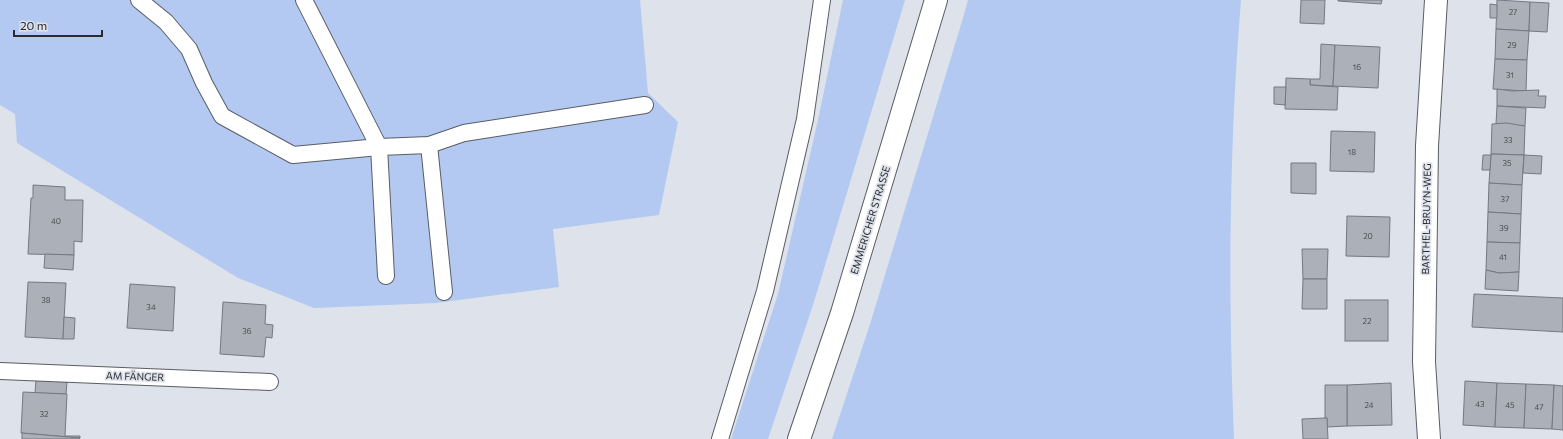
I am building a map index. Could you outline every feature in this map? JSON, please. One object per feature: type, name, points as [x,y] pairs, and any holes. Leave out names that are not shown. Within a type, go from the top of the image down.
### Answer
[{"type":"main road","name":"EMMERICHER STRASSE","points":[[799,439],[842,313],[936,0]]},
{"type":"main road","name":"BARTHEL-BRUYN-WEG","points":[[1429,439],[1424,362],[1427,146],[1436,0]]},
{"type":"lane","points":[[139,0],[166,22],[189,49],[204,83],[222,116],[293,155],[379,146],[429,145],[464,132],[644,104]]},
{"type":"lane","points":[[304,0],[379,146],[386,276]]},
{"type":"lane","points":[[720,439],[765,292],[805,119],[822,0]]},
{"type":"lane","points":[[429,145],[444,292]]},
{"type":"lane","name":"AM FÄNGER","points":[[0,371],[270,382]]},
{"type":"shaded area","points":[[0,0],[640,0],[648,93],[678,122],[659,215],[553,229],[559,287],[436,303],[314,308],[238,278],[17,143],[15,114],[0,105]]},
{"type":"shaded area","points":[[843,0],[905,0],[814,302],[768,439],[731,439],[778,294],[818,120]]},
{"type":"shaded area","points":[[968,0],[1241,0],[1234,110],[1230,274],[1234,439],[832,439],[871,321]]},
{"type":"building","points":[[1301,0],[1325,0],[1324,24],[1300,23]]},
{"type":"building","points":[[1338,0],[1382,0],[1381,4]]},
{"type":"building","points":[[1497,0],[1530,2],[1529,31],[1496,29]]},
{"type":"building","points":[[1530,2],[1549,3],[1547,32],[1529,31]]},
{"type":"building","points":[[1490,4],[1497,5],[1497,18],[1490,18]]},
{"type":"building","points":[[1496,29],[1529,31],[1527,60],[1495,59]]},
{"type":"building","points":[[1321,44],[1335,45],[1333,86],[1310,85],[1310,79],[1320,79]]},
{"type":"building","points":[[1335,45],[1380,47],[1378,88],[1333,86]]},
{"type":"building","points":[[1495,59],[1527,60],[1526,91],[1493,89]]},
{"type":"building","points":[[1286,78],[1310,79],[1310,85],[1338,87],[1337,110],[1285,109]]},
{"type":"building","points":[[1274,87],[1286,87],[1285,105],[1274,104]]},
{"type":"building","points":[[1497,89],[1512,91],[1539,90],[1538,96],[1546,96],[1545,108],[1497,106]]},
{"type":"building","points":[[1497,106],[1526,108],[1525,126],[1496,124]]},
{"type":"building","points":[[1506,123],[1525,126],[1524,155],[1491,154],[1492,124]]},
{"type":"building","points":[[1331,131],[1375,132],[1374,172],[1330,171]]},
{"type":"building","points":[[1491,154],[1524,155],[1522,185],[1489,183]]},
{"type":"building","points":[[1483,155],[1491,155],[1490,170],[1482,170]]},
{"type":"building","points":[[1524,155],[1542,156],[1541,174],[1523,173]]},
{"type":"building","points":[[1291,163],[1316,163],[1316,194],[1291,193]]},
{"type":"building","points":[[1489,183],[1522,185],[1521,214],[1488,212]]},
{"type":"building","points":[[33,185],[65,187],[65,200],[83,200],[82,242],[74,241],[74,255],[28,254]]},
{"type":"building","points":[[1488,212],[1521,214],[1520,243],[1487,242]]},
{"type":"building","points":[[1347,216],[1390,217],[1389,257],[1346,256]]},
{"type":"building","points":[[1487,242],[1520,243],[1519,272],[1499,273],[1486,270]]},
{"type":"building","points":[[1302,249],[1328,249],[1327,279],[1303,279]]},
{"type":"building","points":[[45,254],[74,255],[73,270],[44,268]]},
{"type":"building","points":[[1486,270],[1499,273],[1519,272],[1518,291],[1485,289]]},
{"type":"building","points":[[1303,279],[1327,279],[1327,309],[1302,309]]},
{"type":"building","points":[[28,282],[66,283],[63,339],[25,337]]},
{"type":"building","points":[[130,284],[175,287],[173,331],[127,328]]},
{"type":"building","points":[[1474,294],[1563,298],[1563,332],[1472,327]]},
{"type":"building","points":[[1345,300],[1388,300],[1388,341],[1345,341]]},
{"type":"building","points":[[223,302],[266,305],[265,324],[273,325],[272,338],[266,337],[264,357],[220,354]]},
{"type":"building","points":[[64,317],[75,318],[74,339],[63,339]]},
{"type":"building","points":[[36,380],[67,382],[66,394],[35,393]]},
{"type":"building","points":[[1465,381],[1497,383],[1495,427],[1463,425]]},
{"type":"building","points":[[1391,383],[1392,425],[1347,426],[1347,385]]},
{"type":"building","points":[[1497,383],[1526,384],[1524,428],[1495,427]]},
{"type":"building","points":[[1526,384],[1554,385],[1552,429],[1524,428]]},
{"type":"building","points":[[1325,385],[1347,385],[1347,426],[1327,427],[1327,418],[1325,418]]},
{"type":"building","points":[[1554,385],[1563,386],[1563,430],[1552,429]]},
{"type":"building","points":[[23,392],[67,394],[65,436],[80,436],[80,438],[21,433]]},
{"type":"building","points":[[1327,418],[1328,439],[1303,439],[1302,419]]},
{"type":"building","points":[[22,433],[80,438],[22,439]]}]
